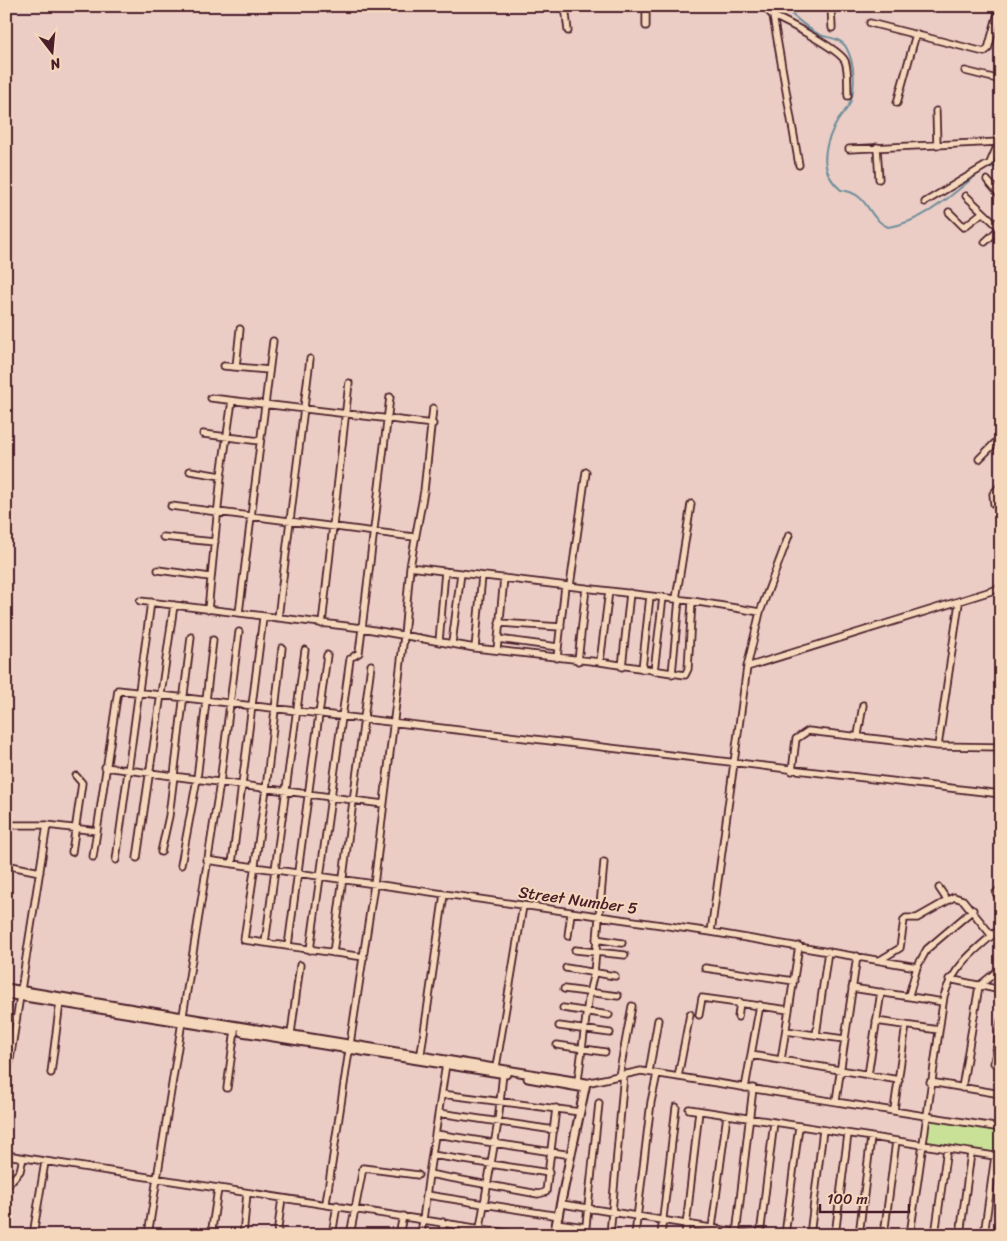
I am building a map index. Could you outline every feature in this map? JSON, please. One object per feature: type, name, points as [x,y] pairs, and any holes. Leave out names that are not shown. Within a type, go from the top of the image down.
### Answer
[{"type":"street","points":[[565,6],[568,31]]},
{"type":"street","points":[[646,6],[646,26]]},
{"type":"street","points":[[764,6],[773,16],[790,23],[842,57],[846,67],[848,96]]},
{"type":"street","points":[[832,6],[832,28]]},
{"type":"street","points":[[870,23],[986,51],[1000,7]]},
{"type":"street","points":[[773,16],[799,165]]},
{"type":"street","points":[[897,103],[916,34]]},
{"type":"street","points":[[965,71],[1001,80]]},
{"type":"street","points":[[936,111],[937,145]]},
{"type":"street","points":[[849,148],[937,145],[1000,140],[990,163],[925,202]]},
{"type":"street","points":[[877,147],[878,179]]},
{"type":"street","points":[[987,180],[1001,196]]},
{"type":"street","points":[[966,196],[1000,229],[985,242]]},
{"type":"street","points":[[949,212],[964,227],[983,212]]},
{"type":"street","points":[[236,367],[240,329]]},
{"type":"street","points":[[239,613],[273,340]]},
{"type":"street","points":[[278,618],[310,359]]},
{"type":"street","points":[[224,366],[269,370]]},
{"type":"street","points":[[322,624],[349,383]]},
{"type":"street","points":[[310,950],[352,657],[359,653],[390,397]]},
{"type":"street","points":[[211,398],[433,424]]},
{"type":"street","points":[[208,610],[221,476],[232,401]]},
{"type":"street","points":[[326,1203],[374,885],[404,636],[410,567],[414,537],[424,491],[434,408]]},
{"type":"street","points":[[203,434],[260,441]]},
{"type":"street","points":[[979,459],[1001,437]]},
{"type":"street","points":[[190,471],[221,476]]},
{"type":"street","points":[[557,658],[586,472]]},
{"type":"street","points":[[994,504],[992,494],[1001,485]]},
{"type":"street","points":[[672,674],[678,599],[691,504]]},
{"type":"street","points":[[171,506],[414,537]]},
{"type":"street","points":[[711,932],[747,667],[760,612],[789,536]]},
{"type":"street","points":[[163,537],[215,542]]},
{"type":"street","points":[[410,567],[663,597],[760,612]]},
{"type":"street","points":[[158,570],[210,577]]},
{"type":"street","points":[[439,642],[444,571]]},
{"type":"street","points":[[452,643],[461,573]]},
{"type":"street","points":[[475,648],[482,576]]},
{"type":"street","points":[[497,650],[504,578]]},
{"type":"street","points":[[578,661],[586,588]]},
{"type":"street","points":[[747,667],[959,603],[1001,588]]},
{"type":"street","points":[[600,662],[609,591]]},
{"type":"street","points":[[622,667],[630,593]]},
{"type":"street","points":[[642,670],[650,596]]},
{"type":"street","points":[[654,671],[663,597]]},
{"type":"street","points":[[140,601],[239,613],[264,618],[362,628],[475,648],[600,662],[685,676],[688,669],[692,601]]},
{"type":"street","points":[[116,860],[151,602]]},
{"type":"street","points":[[938,746],[959,603]]},
{"type":"street","points":[[137,858],[151,773],[174,605]]},
{"type":"street","points":[[232,864],[264,618]]},
{"type":"street","points":[[499,623],[561,627]]},
{"type":"street","points":[[148,1235],[206,860],[220,783],[239,632]]},
{"type":"street","points":[[161,852],[169,816],[191,637]]},
{"type":"street","points":[[498,639],[558,647]]},
{"type":"street","points":[[182,865],[197,779],[213,640]]},
{"type":"street","points":[[282,648],[266,789],[244,940],[364,957]]},
{"type":"street","points":[[265,943],[305,650]]},
{"type":"street","points":[[288,946],[327,655]]},
{"type":"street","points":[[333,953],[365,720],[370,665]]},
{"type":"street","points":[[93,857],[116,692],[119,690],[320,716],[1001,794]]},
{"type":"street","points":[[858,735],[863,706]]},
{"type":"street","points":[[792,771],[796,739],[808,731],[858,735],[938,746],[1001,747]]},
{"type":"street","points":[[105,767],[383,804]]},
{"type":"street","points":[[72,852],[82,783],[76,776]]},
{"type":"street","points":[[6,825],[47,826],[97,831]]},
{"type":"street","points":[[9,1066],[47,826]]},
{"type":"street","name":"Street Number 5","points":[[206,860],[711,932],[917,967]]},
{"type":"street","points":[[578,1081],[589,993],[594,974],[604,862]]},
{"type":"street","points":[[6,865],[40,872]]},
{"type":"street","points":[[939,888],[947,900]]},
{"type":"street","points":[[1001,888],[996,893],[1001,902]]},
{"type":"street","points":[[420,1058],[444,894]]},
{"type":"street","points":[[880,960],[900,948],[904,920],[917,918],[954,897],[963,900],[973,910],[992,936]]},
{"type":"street","points":[[496,1067],[523,906]]},
{"type":"street","points":[[909,996],[917,967],[927,949],[973,910]]},
{"type":"street","points":[[568,936],[572,913]]},
{"type":"street","points":[[910,1235],[930,1082],[943,1002],[949,979],[960,964],[1001,928]]},
{"type":"street","points":[[596,939],[622,943]]},
{"type":"street","points":[[781,1060],[799,946]]},
{"type":"street","points":[[575,950],[625,954]]},
{"type":"street","points":[[816,1035],[828,951]]},
{"type":"street","points":[[836,1101],[857,956]]},
{"type":"street","points":[[291,1034],[300,965]]},
{"type":"street","points":[[566,968],[615,976]]},
{"type":"street","points":[[705,968],[794,981]]},
{"type":"street","points":[[962,1088],[979,986],[1001,968]]},
{"type":"street","points":[[949,979],[1001,990]]},
{"type":"street","points":[[6,988],[60,1002],[291,1034],[420,1058],[496,1067],[578,1081],[585,1086]]},
{"type":"street","points":[[564,988],[618,996]]},
{"type":"street","points":[[852,988],[943,1002]]},
{"type":"street","points":[[868,1075],[881,992]]},
{"type":"street","points":[[6,994],[20,993],[235,1030],[350,1046]]},
{"type":"street","points":[[699,1015],[702,998],[789,1010]]},
{"type":"street","points":[[51,1073],[60,1002]]},
{"type":"street","points":[[738,1017],[740,1002]]},
{"type":"street","points":[[745,1088],[760,1005]]},
{"type":"street","points":[[610,1235],[622,1075],[632,1006]]},
{"type":"street","points":[[564,1008],[609,1015]]},
{"type":"street","points":[[678,1077],[690,1014]]},
{"type":"street","points":[[649,1072],[658,1020]]},
{"type":"street","points":[[876,1021],[939,1030]]},
{"type":"street","points":[[1001,1022],[994,1063],[1001,1064]]},
{"type":"street","points":[[894,1110],[906,1025]]},
{"type":"street","points":[[559,1026],[610,1033]]},
{"type":"street","points":[[227,1088],[235,1030]]},
{"type":"street","points":[[786,1031],[844,1040]]},
{"type":"street","points":[[557,1046],[605,1052]]},
{"type":"street","points":[[751,1055],[899,1080]]},
{"type":"street","points":[[420,1058],[446,1064],[585,1086],[622,1075],[649,1072],[1001,1128]]},
{"type":"street","points":[[421,1235],[446,1064]]},
{"type":"street","points":[[482,1231],[483,1204],[498,1122],[503,1073]]},
{"type":"street","points":[[635,1235],[650,1102],[657,1074]]},
{"type":"street","points":[[930,1082],[1001,1094]]},
{"type":"street","points":[[554,1235],[562,1204],[585,1086]]},
{"type":"street","points":[[736,1233],[753,1088]]},
{"type":"street","points":[[442,1094],[580,1112]]},
{"type":"street","points":[[585,1235],[599,1103]]},
{"type":"street","points":[[661,1235],[676,1107]]},
{"type":"street","points":[[429,1174],[538,1194],[546,1192],[556,1108]]},
{"type":"street","points":[[689,1109],[998,1157],[984,1235]]},
{"type":"street","points":[[685,1235],[699,1111]]},
{"type":"street","points":[[439,1114],[554,1130]]},
{"type":"street","points":[[711,1231],[727,1115]]},
{"type":"street","points":[[760,1235],[774,1122]]},
{"type":"street","points":[[785,1235],[799,1126]]},
{"type":"street","points":[[810,1235],[823,1130]]},
{"type":"street","points":[[436,1134],[572,1155]]},
{"type":"street","points":[[835,1235],[848,1134]]},
{"type":"street","points":[[860,1235],[871,1137]]},
{"type":"street","points":[[884,1235],[896,1141]]},
{"type":"street","points":[[935,1235],[947,1149]]},
{"type":"street","points":[[960,1235],[971,1153]]},
{"type":"street","points":[[6,1155],[218,1189],[326,1203],[443,1222],[482,1231],[520,1235]]},
{"type":"street","points":[[432,1155],[549,1173]]},
{"type":"street","points":[[6,1186],[20,1171],[23,1158]]},
{"type":"street","points":[[33,1235],[45,1162]]},
{"type":"street","points":[[350,1235],[365,1167],[418,1175]]},
{"type":"street","points":[[211,1235],[218,1189]]},
{"type":"street","points":[[242,1235],[247,1192]]},
{"type":"street","points":[[427,1195],[483,1204],[585,1227]]},
{"type":"street","points":[[277,1235],[282,1198]]},
{"type":"street","points":[[562,1204],[686,1224],[711,1231],[754,1235]]},
{"type":"street","points":[[332,1235],[337,1205]]},
{"type":"street","points":[[399,1235],[402,1216]]},
{"type":"street","points":[[442,1235],[443,1222]]},
{"type":"street","points":[[463,1235],[464,1226]]},
{"type":"green space","points":[[927,1119],[1001,1131],[1001,1155],[928,1144],[924,1139]]},
{"type":"waterway","points":[[783,6],[813,31],[841,42],[849,54],[854,75],[852,96],[849,106],[839,119],[828,140],[825,158],[829,175],[841,190],[858,196],[875,218],[888,227],[901,224],[926,213],[949,198],[980,172]]},
{"type":"waterway","points":[[986,168],[1001,166]]}]
